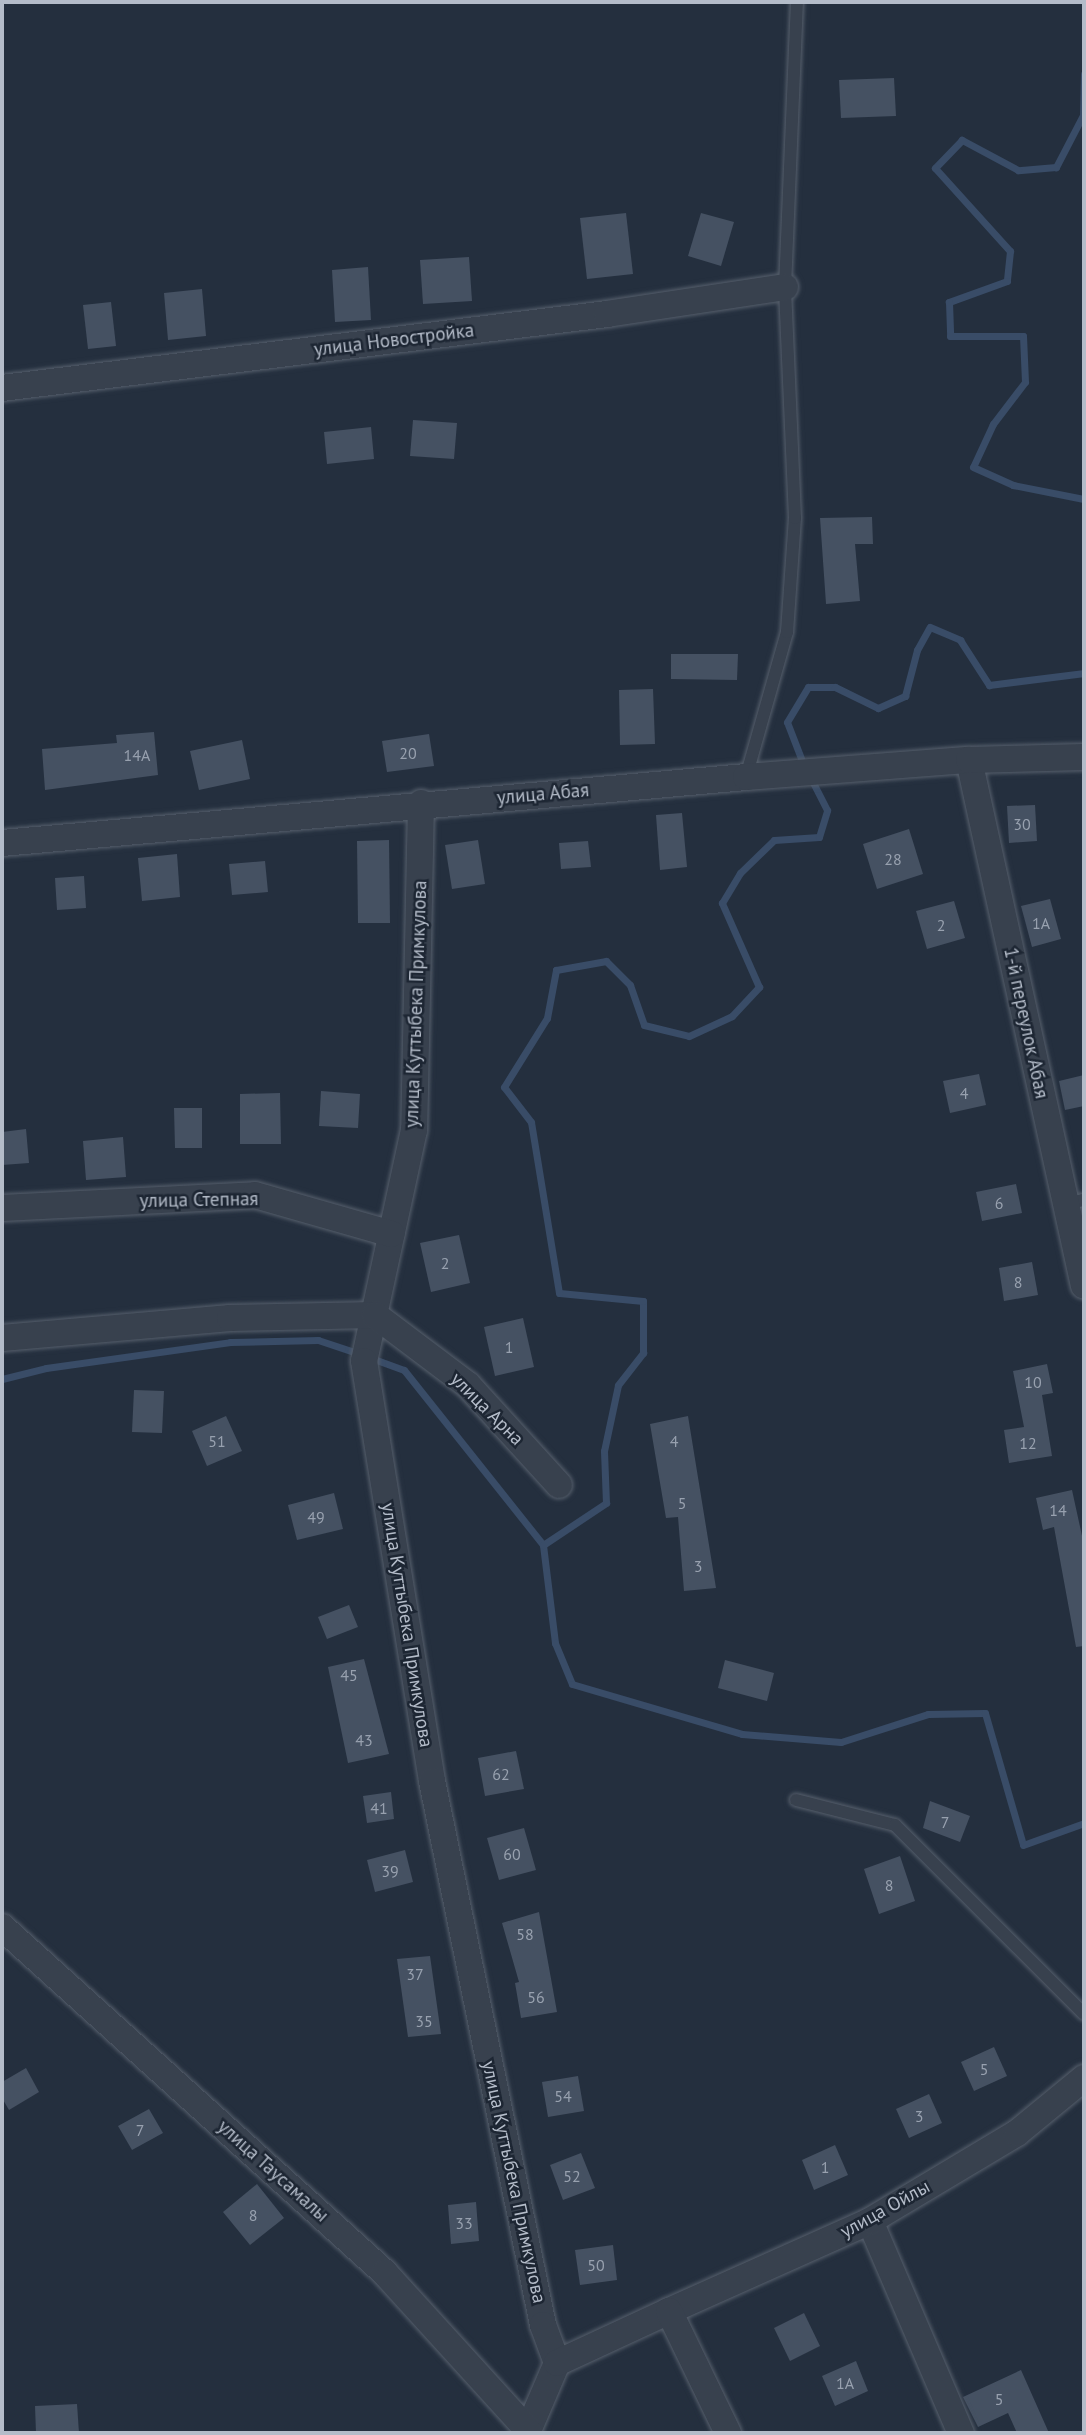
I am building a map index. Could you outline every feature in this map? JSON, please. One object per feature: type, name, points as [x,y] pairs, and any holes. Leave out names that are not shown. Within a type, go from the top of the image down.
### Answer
[{"type":"street","name":"улица Новостройка","points":[[2,388],[607,314],[785,287]]},
{"type":"street","name":"улица Абая","points":[[2,843],[421,803],[746,777],[969,760],[1084,757]]},
{"type":"street","name":"1-й переулок Абая","points":[[969,760],[1075,1202],[1084,1286]]},
{"type":"street","name":"улица Куттыбека Примкулова","points":[[421,803],[414,1130],[364,1361],[432,1781],[544,2325],[557,2363]]},
{"type":"street","name":"улица Степная","points":[[2,1208],[255,1195],[393,1234]]},
{"type":"street","points":[[2,1338],[230,1318],[375,1315]]},
{"type":"street","name":"улица Арна","points":[[375,1315],[468,1385],[559,1485]]},
{"type":"street","name":"улица Таусамалы","points":[[2,1927],[385,2273],[528,2432]]},
{"type":"street","name":"улица Ойлы","points":[[669,2311],[870,2221],[1017,2133],[1084,2078]]},
{"type":"street","points":[[870,2221],[961,2433]]},
{"type":"street","points":[[528,2432],[557,2363],[669,2311],[728,2433]]},
{"type":"lane","points":[[746,777],[787,632],[795,518],[785,287],[797,2]]},
{"type":"lane","points":[[796,1800],[895,1825],[1084,2014]]},
{"type":"building","points":[[894,78],[896,116],[841,118],[839,80]]},
{"type":"building","points":[[626,213],[633,274],[587,279],[580,218]]},
{"type":"building","points":[[701,213],[734,222],[721,266],[688,256]]},
{"type":"building","points":[[469,257],[472,301],[423,304],[420,260]]},
{"type":"building","points":[[368,267],[371,320],[335,322],[332,270]]},
{"type":"building","points":[[202,289],[206,336],[168,340],[164,293]]},
{"type":"building","points":[[111,302],[116,346],[88,349],[83,305]]},
{"type":"building","points":[[413,420],[457,423],[454,459],[410,456]]},
{"type":"building","points":[[371,427],[374,459],[327,464],[324,432]]},
{"type":"building","points":[[872,517],[873,544],[855,544],[860,601],[826,604],[820,518]]},
{"type":"building","points":[[671,654],[738,654],[737,680],[671,679]]},
{"type":"building","points":[[653,689],[655,744],[620,745],[619,690]]},
{"type":"building","points":[[154,732],[158,775],[45,790],[42,749],[117,743],[116,735]]},
{"type":"building","points":[[429,734],[434,766],[387,772],[382,741]]},
{"type":"building","points":[[242,740],[250,779],[199,790],[190,751]]},
{"type":"building","points":[[1035,805],[1037,841],[1009,843],[1007,806]]},
{"type":"building","points":[[682,813],[687,867],[660,870],[656,815]]},
{"type":"building","points":[[909,829],[923,874],[877,889],[863,844]]},
{"type":"building","points":[[389,840],[390,923],[358,923],[357,841]]},
{"type":"building","points":[[478,840],[485,884],[452,889],[445,845]]},
{"type":"building","points":[[588,841],[591,867],[561,869],[559,843]]},
{"type":"building","points":[[177,854],[180,897],[142,901],[138,858]]},
{"type":"building","points":[[265,861],[268,892],[232,895],[229,864]]},
{"type":"building","points":[[84,876],[86,908],[57,910],[55,878]]},
{"type":"building","points":[[1050,899],[1061,939],[1032,947],[1021,906]]},
{"type":"building","points":[[954,901],[965,938],[927,949],[916,911]]},
{"type":"building","points":[[979,1074],[986,1105],[950,1113],[943,1081]]},
{"type":"building","points":[[1084,1075],[1084,1106],[1065,1110],[1059,1081]]},
{"type":"building","points":[[321,1091],[360,1094],[358,1128],[319,1126]]},
{"type":"building","points":[[280,1093],[281,1144],[240,1144],[240,1094]]},
{"type":"building","points":[[174,1108],[202,1108],[202,1148],[175,1148]]},
{"type":"building","points":[[26,1129],[29,1163],[2,1165],[2,1132]]},
{"type":"building","points":[[123,1137],[126,1177],[86,1180],[83,1141]]},
{"type":"building","points":[[1016,1184],[1022,1213],[982,1221],[976,1192]]},
{"type":"building","points":[[459,1235],[470,1283],[431,1292],[420,1243]]},
{"type":"building","points":[[1032,1262],[1038,1295],[1004,1301],[999,1268]]},
{"type":"building","points":[[523,1318],[534,1367],[495,1376],[484,1327]]},
{"type":"building","points":[[1047,1364],[1053,1393],[1042,1395],[1052,1456],[1009,1463],[1004,1430],[1024,1427],[1013,1371]]},
{"type":"building","points":[[134,1390],[164,1391],[162,1433],[132,1432]]},
{"type":"building","points":[[226,1416],[242,1451],[207,1466],[192,1431]]},
{"type":"building","points":[[688,1416],[716,1588],[684,1591],[678,1517],[666,1518],[650,1424]]},
{"type":"building","points":[[1072,1490],[1084,1545],[1084,1646],[1076,1647],[1054,1527],[1043,1530],[1036,1498]]},
{"type":"building","points":[[334,1493],[343,1529],[297,1540],[288,1505]]},
{"type":"building","points":[[349,1605],[358,1627],[327,1639],[318,1617]]},
{"type":"building","points":[[364,1659],[389,1754],[348,1763],[328,1667]]},
{"type":"building","points":[[725,1660],[774,1673],[767,1701],[718,1688]]},
{"type":"building","points":[[516,1751],[524,1789],[485,1796],[478,1758]]},
{"type":"building","points":[[391,1792],[394,1819],[367,1823],[363,1796]]},
{"type":"building","points":[[930,1801],[970,1816],[960,1842],[923,1828]]},
{"type":"building","points":[[524,1828],[536,1870],[499,1880],[487,1838]]},
{"type":"building","points":[[405,1850],[413,1882],[375,1892],[367,1860]]},
{"type":"building","points":[[900,1856],[915,1901],[879,1914],[864,1869]]},
{"type":"building","points":[[539,1912],[557,2012],[521,2018],[515,1983],[519,1982],[502,1923]]},
{"type":"building","points":[[430,1956],[441,2034],[408,2037],[397,1959]]},
{"type":"building","points":[[994,2047],[1007,2076],[974,2091],[961,2062]]},
{"type":"building","points":[[26,2068],[39,2092],[9,2110],[2,2098],[2,2082]]},
{"type":"building","points":[[578,2076],[584,2111],[548,2117],[542,2082]]},
{"type":"building","points":[[929,2094],[942,2123],[909,2138],[896,2109]]},
{"type":"building","points":[[149,2109],[163,2133],[132,2150],[118,2126]]},
{"type":"building","points":[[835,2145],[848,2175],[814,2190],[802,2160]]},
{"type":"building","points":[[581,2153],[595,2188],[563,2200],[550,2165]]},
{"type":"building","points":[[257,2184],[284,2218],[250,2245],[223,2212]]},
{"type":"building","points":[[476,2202],[479,2241],[451,2244],[448,2205]]},
{"type":"building","points":[[613,2245],[617,2280],[580,2285],[575,2250]]},
{"type":"building","points":[[804,2313],[820,2346],[790,2361],[774,2328]]},
{"type":"building","points":[[856,2361],[868,2391],[835,2406],[822,2376]]},
{"type":"building","points":[[1021,2370],[1049,2433],[1017,2433],[1008,2413],[978,2427],[963,2397]]},
{"type":"building","points":[[77,2404],[79,2433],[36,2433],[35,2406]]},
{"type":"waterway","points":[[1084,74],[1083,115],[1056,167],[1018,170],[962,140],[935,168],[1010,251],[1007,281],[949,302],[950,336],[1023,336],[1025,382],[993,424],[973,467],[1013,485],[1084,499]]},
{"type":"waterway","points":[[804,766],[787,722],[808,687],[835,687],[878,708],[905,696],[917,650],[930,627],[960,640],[989,685],[1084,673]]},
{"type":"waterway","points":[[543,1545],[606,1503],[604,1451],[618,1385],[643,1353],[643,1301],[559,1293],[531,1122],[504,1087],[547,1018],[556,970],[606,961],[630,985],[644,1025],[689,1036],[732,1016],[759,987],[722,903],[740,873],[774,840],[819,837],[827,810],[810,777]]},
{"type":"waterway","points":[[2,1379],[46,1368],[230,1342],[318,1340],[360,1354]]},
{"type":"waterway","points":[[371,1358],[404,1370],[543,1545],[555,1643],[572,1684],[742,1734],[841,1742],[928,1714],[985,1713],[1023,1845],[1084,1823]]}]
